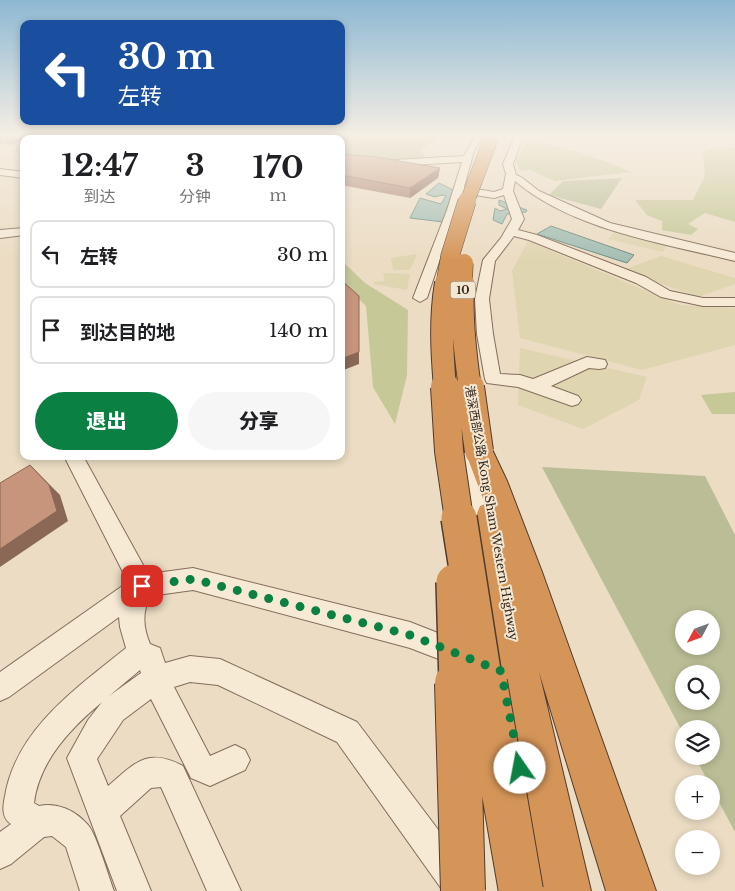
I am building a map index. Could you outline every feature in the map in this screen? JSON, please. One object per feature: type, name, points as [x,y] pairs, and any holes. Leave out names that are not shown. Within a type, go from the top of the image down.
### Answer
[{"type":"highway","name":"港深西部公路 Kong Sham Western Highway","points":[[476,178],[459,223],[446,278],[442,350],[464,451],[524,696],[566,891]]},
{"type":"highway","name":"港深西部公路 Kong Sham Western Highway","points":[[488,178],[465,256],[462,304],[465,356],[464,451],[486,692],[521,891]]},
{"type":"highway","points":[[463,891],[464,451]]},
{"type":"highway","points":[[464,451],[492,481],[525,572],[630,891]]},
{"type":"street","points":[[467,178],[455,257],[452,342],[455,396],[471,478],[495,632]]},
{"type":"street","points":[[511,178],[508,191],[518,219],[512,232],[489,260],[482,299],[485,334],[493,379],[520,380],[572,400]]},
{"type":"street","points":[[515,178],[535,193],[606,226],[735,257]]},
{"type":"street","points":[[466,191],[494,195],[508,191]]},
{"type":"street","points":[[420,298],[466,191]]},
{"type":"street","points":[[535,385],[555,378],[587,362],[599,364]]},
{"type":"street","points":[[75,460],[142,586]]},
{"type":"street","points":[[0,688],[142,586],[193,579],[410,635],[501,671],[544,891]]},
{"type":"street","points":[[142,586],[133,603],[130,616],[132,632],[141,653],[151,657],[155,679],[201,768],[210,771],[235,760]]},
{"type":"street","points":[[36,823],[18,810],[23,781],[44,740],[60,721],[141,653]]},
{"type":"street","points":[[134,891],[82,758],[98,730],[113,710],[155,679],[190,669],[220,672],[347,732],[463,891]]},
{"type":"street","points":[[102,811],[144,774],[163,772],[172,777],[224,891]]},
{"type":"street","points":[[0,853],[36,823],[48,820],[58,821],[78,837],[97,891]]},
{"type":"lane","points":[[0,234],[20,232]]},
{"type":"lane","points":[[512,232],[533,237],[642,280],[666,294],[703,302],[735,302]]},
{"type":"shaded area","points":[[439,183],[453,190],[443,222],[410,218],[420,198],[441,204],[446,196],[435,197],[426,194]]},
{"type":"shaded area","points":[[499,200],[527,210],[526,212],[507,214],[502,224],[493,220],[495,208],[500,211],[507,209],[499,205]]},
{"type":"shaded area","points":[[551,226],[634,255],[627,263],[537,234]]},
{"type":"shaded area","points":[[615,231],[668,244],[663,252],[608,239]]},
{"type":"shaded area","points":[[528,241],[680,305],[735,308],[735,345],[642,370],[520,338],[512,271]]},
{"type":"shaded area","points":[[417,254],[410,270],[393,270],[391,258]]},
{"type":"shaded area","points":[[661,256],[735,278],[735,284],[698,297],[623,270]]},
{"type":"shaded area","points":[[383,273],[410,274],[407,290],[374,284],[374,282],[385,281]]},
{"type":"shaded area","points":[[520,348],[647,377],[639,400],[583,429],[518,405]]},
{"type":"green space","points":[[547,178],[583,178],[555,181]]},
{"type":"green space","points":[[622,178],[601,209],[549,195],[563,181]]},
{"type":"green space","points":[[704,178],[735,178],[735,222],[705,213],[688,224],[698,229],[691,235],[662,230],[662,221],[647,215],[635,200],[693,200]]},
{"type":"green space","points":[[345,264],[365,283],[408,310],[407,375],[395,424],[373,387],[366,306],[345,286]]},
{"type":"green space","points":[[735,392],[735,414],[712,414],[701,395]]},
{"type":"green space","points":[[542,467],[705,476],[735,535],[735,832],[720,804],[720,775],[704,775],[700,765],[720,765],[720,720],[676,720]]},
{"type":"building","points":[[355,178],[426,178],[410,188]]},
{"type":"building","points":[[345,284],[359,296],[359,352],[345,357]]},
{"type":"building","points":[[30,465],[49,485],[57,511],[0,549],[0,483]]},
{"type":"route","points":[[142,586],[193,579],[410,635],[501,671],[520,768]]}]
